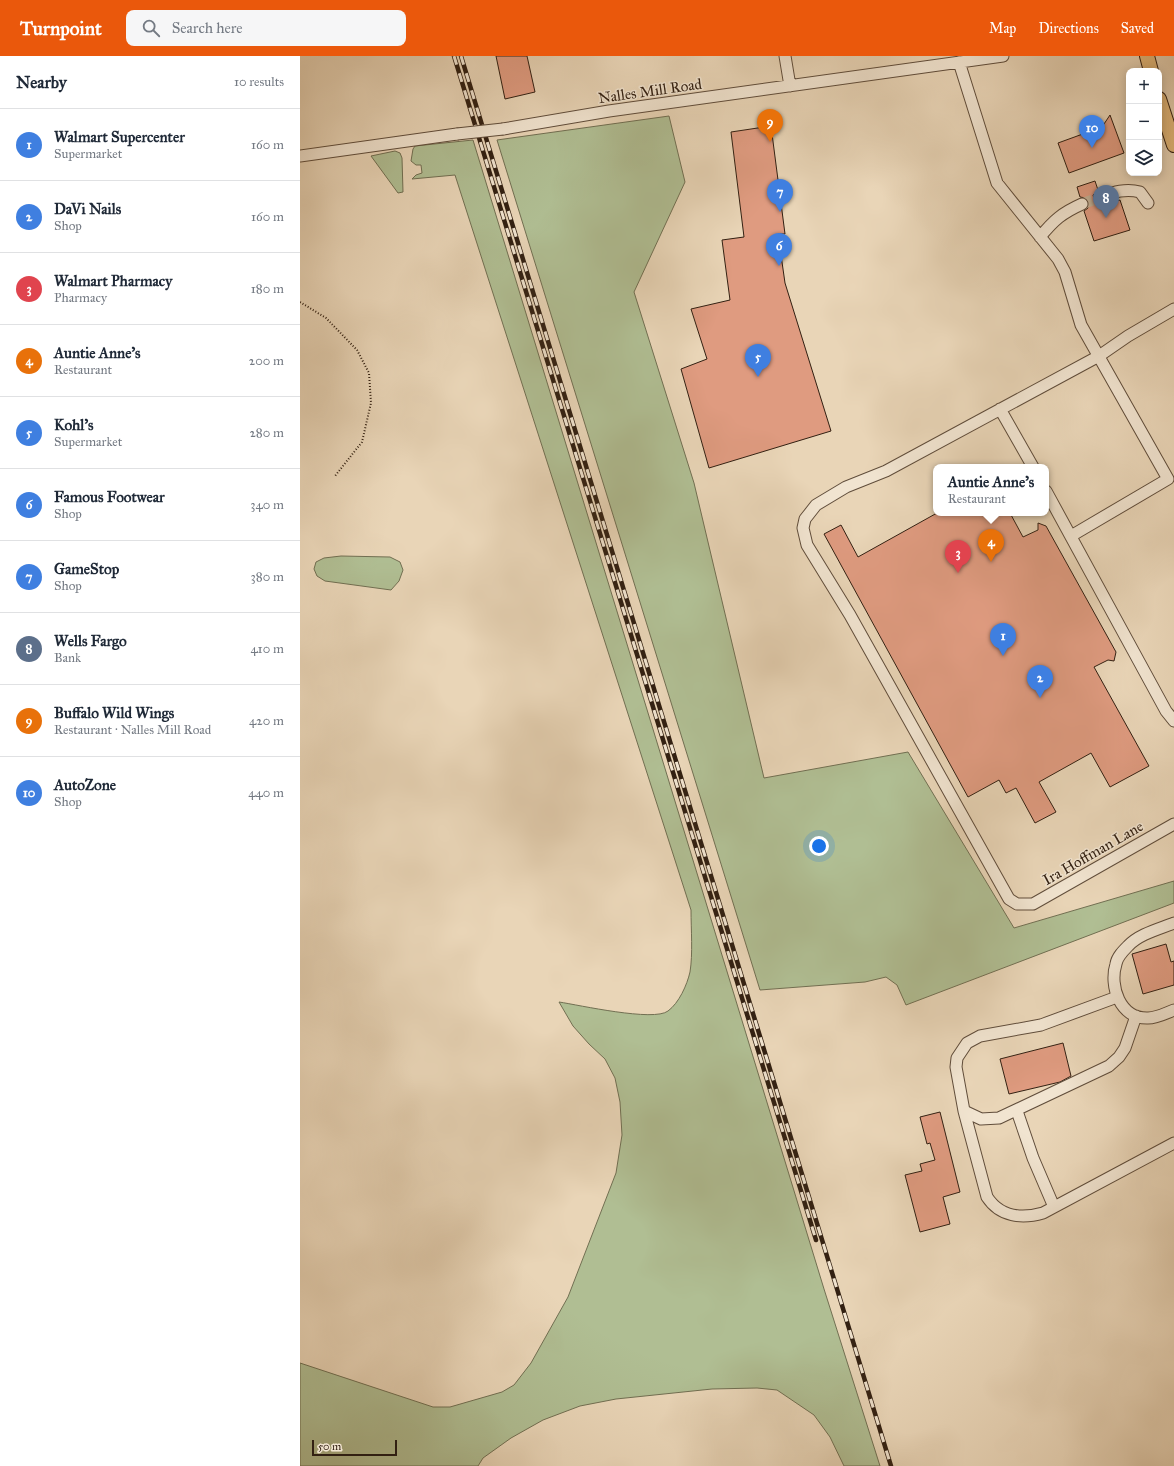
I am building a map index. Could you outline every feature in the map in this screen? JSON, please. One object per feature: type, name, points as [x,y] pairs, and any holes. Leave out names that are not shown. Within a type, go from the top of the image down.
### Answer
[{"type":"main road","points":[[1147,56],[1150,68]]},
{"type":"main road","points":[[1161,104],[1174,145]]},
{"type":"street","points":[[786,56],[790,86]]},
{"type":"street","name":"Nalles Mill Road","points":[[300,156],[457,134],[504,129],[609,111],[790,86],[960,60],[1003,56]]},
{"type":"street","points":[[960,60],[997,183],[1058,259],[1065,272],[1081,325],[1171,478],[1071,536]]},
{"type":"street","points":[[1100,197],[1119,191],[1131,190],[1140,192],[1148,203]]},
{"type":"street","points":[[1040,237],[1063,212],[1082,204]]},
{"type":"street","points":[[1031,464],[1000,409],[1099,356],[1128,336],[1174,309]]},
{"type":"street","name":"Ira Hoffman Lane","points":[[1000,409],[886,471],[846,487],[816,505],[807,515],[803,528],[807,545],[850,615],[1009,899],[1017,904],[1025,906],[1033,904],[1174,824]]},
{"type":"street","points":[[1049,496],[1173,717]]},
{"type":"street","points":[[1174,923],[1138,938],[1120,954],[1116,963],[1114,974],[1117,997],[1128,1012],[1147,1019],[1156,1018],[1174,1010]]},
{"type":"street","points":[[1117,997],[1041,1025],[980,1036],[967,1043],[961,1050],[956,1067],[964,1111],[985,1192],[992,1205],[1000,1211],[1023,1217],[1043,1213],[1174,1143]]},
{"type":"street","points":[[964,1111],[971,1116],[989,1120],[999,1118],[1017,1111],[1109,1066],[1119,1057],[1125,1048],[1136,1016]]},
{"type":"street","points":[[1017,1111],[1033,1158],[1054,1207]]},
{"type":"path","points":[[300,302],[326,318],[357,350],[369,373],[371,403],[362,442],[335,476]]},
{"type":"green space","points":[[669,116],[685,182],[634,292],[694,483],[764,778],[908,752],[1014,928],[1174,881],[1174,903],[906,1005],[897,985],[886,977],[865,982],[760,990],[497,140]]},
{"type":"green space","points":[[473,140],[824,1289],[880,1466],[844,1466],[830,1437],[814,1415],[777,1390],[757,1388],[712,1389],[616,1399],[580,1406],[543,1420],[511,1438],[483,1458],[478,1466],[300,1466],[300,1363],[433,1407],[450,1407],[502,1392],[514,1385],[531,1363],[568,1297],[616,1173],[622,1135],[620,1102],[615,1078],[605,1059],[573,1026],[559,1002],[616,1012],[648,1015],[660,1014],[672,1008],[679,999],[685,988],[691,965],[691,910],[455,175],[412,179],[416,175],[422,173],[421,165],[416,165],[411,161],[415,146]]},
{"type":"green space","points":[[395,151],[400,153],[402,158],[403,192],[398,193],[371,156]]},
{"type":"green space","points":[[341,556],[390,557],[400,562],[403,570],[399,581],[391,590],[325,581],[317,576],[314,569],[316,562],[324,558]]},
{"type":"building","points":[[496,56],[527,56],[535,92],[505,99]]},
{"type":"building","points":[[1110,115],[1124,153],[1069,173],[1058,143],[1102,127]]},
{"type":"building","points":[[771,126],[785,234],[778,234],[785,283],[831,431],[709,468],[681,369],[707,359],[691,309],[730,300],[722,240],[744,237],[731,132]]},
{"type":"building","points":[[1095,181],[1098,190],[1093,195],[1095,202],[1102,204],[1103,206],[1120,200],[1130,230],[1094,241],[1084,211],[1088,208],[1088,201],[1086,198],[1080,197],[1077,187]]},
{"type":"building","points":[[933,515],[1012,516],[1023,537],[1038,530],[1038,523],[1046,526],[1116,652],[1114,661],[1108,660],[1094,667],[1149,766],[1110,787],[1091,753],[1039,782],[1056,812],[1035,823],[1016,788],[1006,793],[999,780],[968,797],[824,534],[841,525],[858,557]]},
{"type":"building","points":[[1166,944],[1171,962],[1174,961],[1174,985],[1143,994],[1132,954]]},
{"type":"building","points":[[1063,1043],[1071,1076],[1060,1082],[1009,1094],[1000,1059]]},
{"type":"building","points":[[940,1112],[960,1192],[943,1197],[950,1224],[920,1232],[905,1175],[922,1171],[920,1164],[935,1160],[930,1143],[927,1144],[920,1117]]},
{"type":"tunnel","points":[[1082,204],[1100,197]]},
{"type":"railway","points":[[454,56],[816,1240]]},
{"type":"railway","points":[[461,56],[891,1466]]},
{"type":"place","name":"Buffalo Wild Wings","points":[[770,142]]},
{"type":"place","name":"AutoZone","points":[[1092,148]]},
{"type":"place","name":"GameStop","points":[[780,212]]},
{"type":"place","name":"Wells Fargo","points":[[1106,218]]},
{"type":"place","name":"Famous Footwear","points":[[779,266]]},
{"type":"place","name":"Kohl's","points":[[758,377]]},
{"type":"place","name":"Auntie Anne's","points":[[991,562]]},
{"type":"place","name":"Walmart Pharmacy","points":[[958,573]]},
{"type":"place","name":"Walmart Supercenter","points":[[1003,656]]},
{"type":"place","name":"DaVi Nails","points":[[1040,698]]}]
